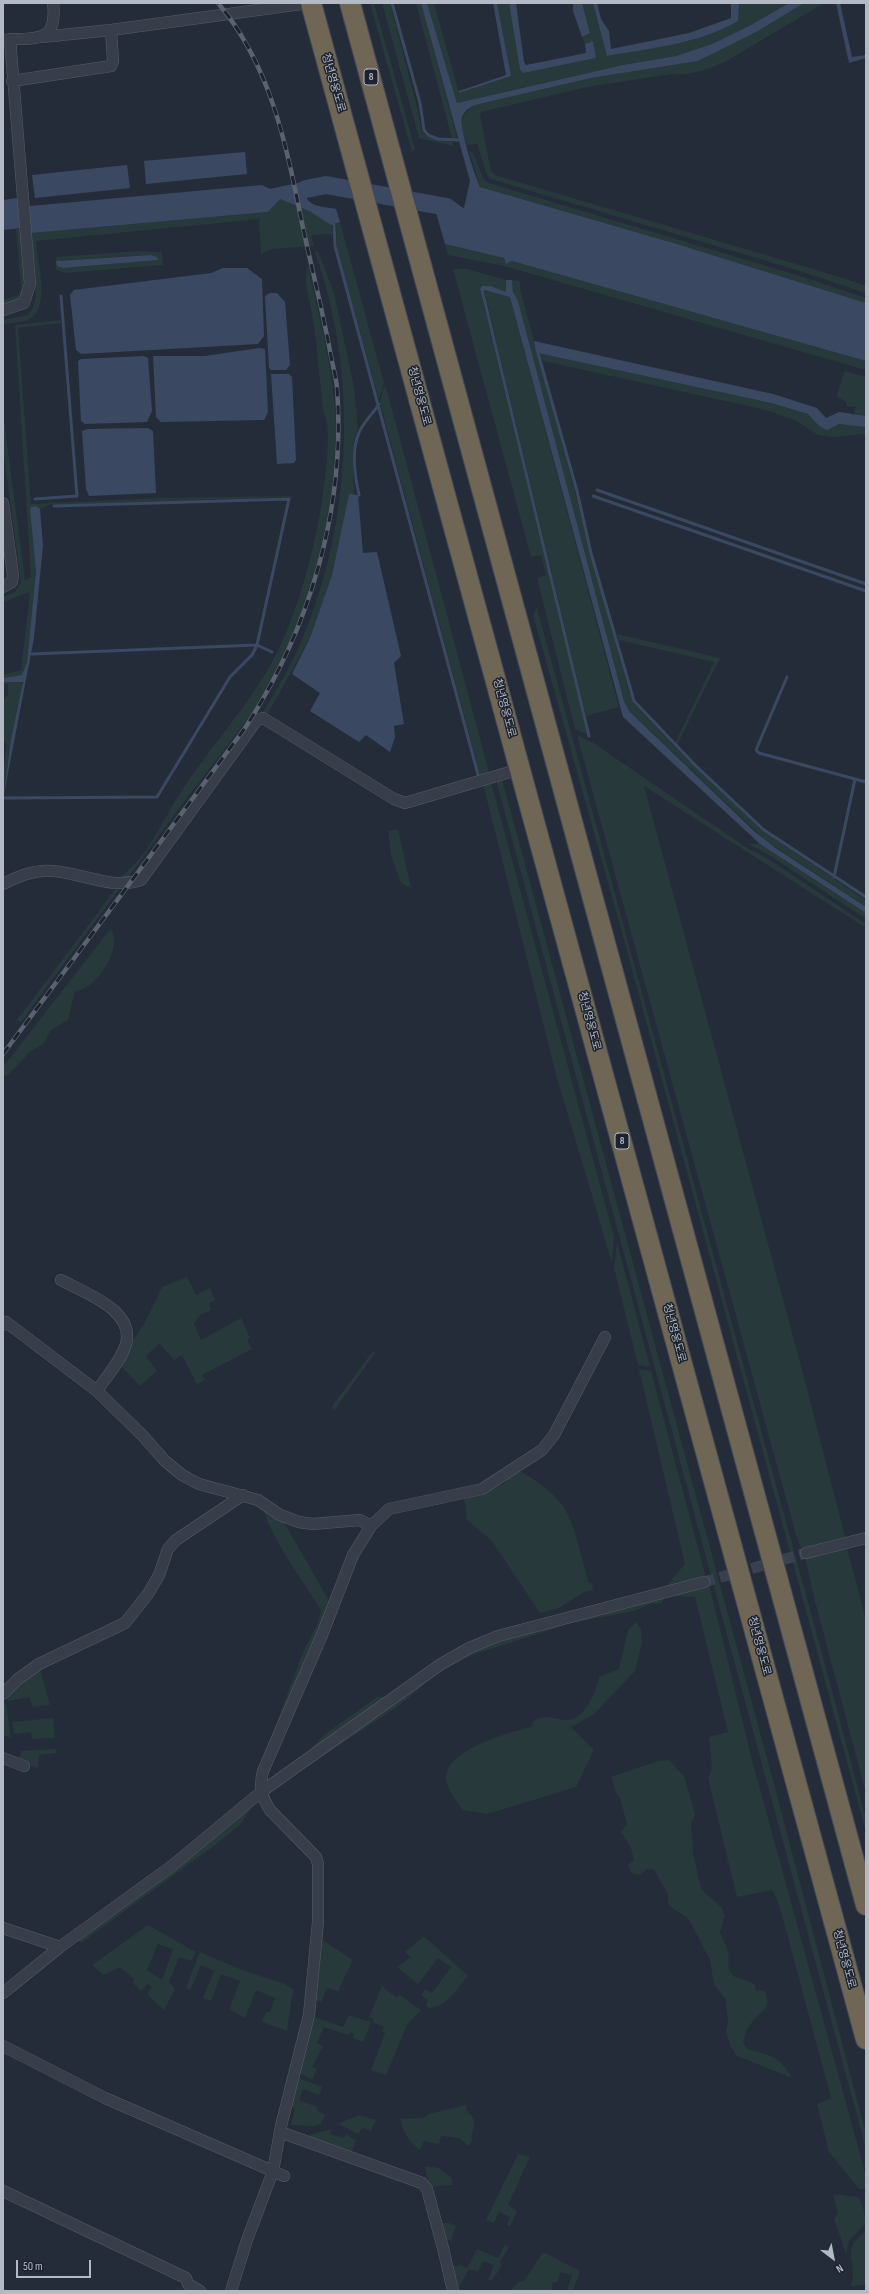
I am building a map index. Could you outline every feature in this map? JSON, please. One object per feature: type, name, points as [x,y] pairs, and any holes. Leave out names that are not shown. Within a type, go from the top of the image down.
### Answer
[{"type":"highway","name":"청년영웅도로","points":[[310,3],[351,145],[866,2039]]},
{"type":"highway","name":"8","points":[[350,3],[392,152],[866,1905]]},
{"type":"street","points":[[42,37],[50,32],[54,25],[53,3]]},
{"type":"street","points":[[3,310],[24,303],[30,291],[12,81],[6,39],[110,30],[310,3]]},
{"type":"street","points":[[12,81],[111,66],[113,61],[110,30]]},
{"type":"street","points":[[3,503],[13,575],[12,582],[3,587]]},
{"type":"street","points":[[3,884],[28,873],[53,870],[128,885],[141,880],[257,720],[263,718],[394,800],[405,803],[493,779],[520,769]]},
{"type":"street","points":[[61,1280],[119,1314],[127,1329],[126,1344],[97,1391]]},
{"type":"street","points":[[4,1322],[97,1391],[143,1436],[165,1461],[182,1476],[199,1484],[258,1500],[280,1515],[299,1522],[313,1524],[360,1520],[371,1526]]},
{"type":"street","points":[[231,2291],[247,2240],[273,2171],[280,2132],[309,2015],[318,1922],[318,1864],[309,1848],[270,1810],[259,1786],[264,1771],[322,1635],[353,1555],[371,1526],[389,1509],[482,1489],[542,1450],[554,1435],[605,1337]]},
{"type":"street","points":[[3,1694],[18,1679],[39,1664],[125,1623],[148,1594],[159,1575],[168,1550],[176,1540],[243,1495]]},
{"type":"street","points":[[806,1553],[866,1538]]},
{"type":"street","points":[[3,1993],[60,1948],[173,1865],[261,1792],[441,1664],[469,1648],[498,1636],[704,1582]]},
{"type":"street","points":[[3,1758],[24,1766]]},
{"type":"street","points":[[3,1928],[60,1948]]},
{"type":"street","points":[[3,2046],[105,2098],[284,2176]]},
{"type":"street","points":[[280,2132],[422,2183],[427,2189],[453,2291]]},
{"type":"street","points":[[3,2191],[186,2278],[188,2284],[200,2291]]},
{"type":"shaded area","points":[[370,3],[374,3],[415,149],[412,152]]},
{"type":"shaded area","points":[[382,3],[390,3],[422,132],[427,137],[453,142],[453,146],[419,138]]},
{"type":"shaded area","points":[[416,3],[421,3],[457,137],[452,139]]},
{"type":"shaded area","points":[[427,3],[434,3],[459,93],[511,76],[497,3],[509,3],[520,70],[523,73],[595,58],[593,41],[585,44],[582,37],[590,33],[582,3],[593,3],[608,56],[688,41],[738,21],[739,3],[789,3],[749,26],[712,44],[676,56],[623,65],[457,103]]},
{"type":"shaded area","points":[[804,3],[824,3],[725,62],[706,69],[693,73],[672,74],[587,87],[481,112],[480,116],[491,171],[495,175],[840,277],[866,286],[866,293],[800,271],[491,179],[487,175],[477,144],[467,145],[462,127],[463,117],[469,109],[475,105],[591,78],[698,61],[758,31]]},
{"type":"shaded area","points":[[469,150],[473,153],[484,180],[489,183],[800,276],[866,298],[866,303],[677,244],[480,187]]},
{"type":"shaded area","points":[[280,199],[309,211],[331,225],[333,234],[311,235],[314,246],[272,249],[261,254],[259,219],[36,241],[41,284],[40,306],[35,314],[28,320],[3,324],[3,320],[27,315],[32,310],[36,296],[31,233],[268,212]]},
{"type":"shaded area","points":[[340,222],[384,383],[379,400],[337,249],[336,223]]},
{"type":"shaded area","points":[[21,228],[25,267],[25,288],[18,301],[3,304],[3,300],[19,295],[21,289],[16,229]]},
{"type":"shaded area","points":[[445,244],[504,258],[506,264],[512,261],[866,361],[866,370],[504,266],[448,255]]},
{"type":"shaded area","points":[[139,251],[162,252],[163,265],[66,273],[56,270],[56,257]],"holes":[[[151,255],[157,260],[64,268],[59,262],[61,260]]]},
{"type":"shaded area","points":[[318,251],[334,293],[354,387],[358,428],[353,444],[354,495],[349,495],[332,575],[310,638],[266,717],[262,714],[294,657],[320,591],[332,544],[340,495],[344,445],[343,396],[338,346],[329,298],[315,252]]},
{"type":"shaded area","points":[[308,265],[330,366],[336,428],[335,459],[326,525],[309,592],[298,624],[285,654],[271,682],[255,708],[127,879],[117,879],[127,872],[144,853],[189,780],[252,695],[274,658],[296,608],[313,548],[319,518],[327,459],[328,432],[306,283],[306,271]]},
{"type":"shaded area","points":[[453,269],[467,269],[506,280],[506,292],[491,286],[482,286],[480,289],[588,735],[575,729],[537,578],[546,575],[541,555],[531,557]]},
{"type":"shaded area","points":[[512,280],[520,281],[520,289],[629,692],[634,704],[695,767],[763,831],[866,900],[866,907],[765,840],[629,711],[624,701],[518,301],[514,296]]},
{"type":"shaded area","points":[[484,290],[510,297],[619,707],[586,716]]},
{"type":"shaded area","points":[[60,320],[61,323],[18,328],[31,504],[159,498],[293,496],[292,499],[289,497],[49,505],[40,509],[36,506],[30,510],[36,571],[27,662],[22,675],[3,678],[3,675],[21,670],[30,592],[3,602],[3,597],[15,592],[21,582],[3,449],[3,412],[25,581],[31,577],[15,325]]},
{"type":"shaded area","points":[[540,353],[771,403],[808,414],[819,426],[851,424],[866,427],[866,434],[832,437],[818,435],[795,420],[762,409],[543,361]]},
{"type":"shaded area","points":[[845,371],[866,377],[866,416],[854,414],[856,407],[847,406],[846,402],[836,396]]},
{"type":"shaded area","points":[[386,387],[490,776],[481,778],[380,403],[383,388]]},
{"type":"shaded area","points":[[537,608],[824,1661],[866,1819],[866,1832],[620,925],[533,615]]},
{"type":"shaded area","points":[[617,634],[720,658],[677,745],[675,743],[714,662],[619,640]]},
{"type":"shaded area","points":[[22,680],[3,790],[3,769],[7,745],[3,740],[3,701],[8,695],[8,684],[3,685],[3,682]]},
{"type":"shaded area","points":[[577,735],[592,742],[747,848],[767,858],[866,924],[866,928],[644,786],[804,1377],[845,1537],[801,1548],[796,1535]]},
{"type":"shaded area","points":[[502,779],[778,1799],[866,2134],[866,2149],[496,780]]},
{"type":"shaded area","points":[[491,782],[614,1237],[612,1263],[557,1078],[483,784]]},
{"type":"shaded area","points":[[398,829],[411,888],[401,883],[391,855],[388,831]]},
{"type":"shaded area","points":[[748,844],[760,844],[866,913],[866,919],[766,853]]},
{"type":"shaded area","points":[[117,887],[120,888],[21,1022],[17,1020]]},
{"type":"shaded area","points":[[111,928],[114,938],[111,956],[96,980],[82,990],[75,991],[68,1020],[51,1030],[43,1044],[31,1051],[8,1075],[3,1076],[3,1067]]},
{"type":"shaded area","points":[[617,1242],[650,1367],[638,1365],[614,1268]]},
{"type":"shaded area","points":[[187,1277],[196,1295],[210,1288],[215,1300],[209,1303],[211,1310],[200,1315],[194,1323],[201,1340],[241,1318],[250,1338],[247,1340],[252,1349],[202,1375],[205,1380],[197,1384],[182,1355],[174,1360],[159,1343],[146,1356],[157,1371],[140,1386],[118,1363],[144,1324],[162,1287]]},
{"type":"shaded area","points":[[373,1351],[375,1353],[334,1411],[332,1406]]},
{"type":"shaded area","points":[[639,1369],[651,1371],[706,1578],[662,1591],[685,1564]]},
{"type":"shaded area","points":[[517,1470],[529,1476],[542,1486],[563,1506],[572,1524],[589,1583],[591,1582],[593,1590],[584,1592],[559,1608],[540,1613],[492,1541],[467,1520],[464,1497],[502,1485]]},
{"type":"shaded area","points":[[263,1509],[281,1517],[332,1606],[259,1779],[255,1776],[303,1653],[316,1627],[321,1610],[289,1561],[274,1534]]},
{"type":"shaded area","points":[[847,1548],[866,1620],[866,1793],[815,1601],[805,1557]]},
{"type":"shaded area","points":[[709,1584],[752,1760],[866,2176],[866,2189],[859,2189],[829,2152],[817,2104],[831,2098],[779,1904],[772,1890],[737,1897],[708,1778],[712,1768],[709,1737],[728,1732],[695,1597],[665,1596],[662,1603],[650,1604],[634,1611],[575,1622],[472,1655],[437,1674],[397,1707],[311,1764],[308,1760],[441,1666],[499,1639]]},
{"type":"shaded area","points":[[636,1622],[641,1630],[642,1642],[635,1671],[594,1714],[571,1727],[594,1750],[576,1787],[487,1814],[462,1810],[446,1781],[449,1767],[457,1758],[468,1750],[482,1743],[533,1726],[532,1722],[542,1717],[563,1720],[574,1719],[589,1703],[596,1689],[599,1677],[619,1669],[628,1630]]},
{"type":"shaded area","points":[[40,1669],[50,1705],[33,1707],[29,1697],[8,1701],[6,1695],[21,1679]]},
{"type":"shaded area","points":[[377,1697],[387,1697],[298,1762],[325,1734]]},
{"type":"shaded area","points":[[3,1700],[6,1705],[11,1737],[3,1736]]},
{"type":"shaded area","points":[[53,1718],[55,1738],[32,1739],[31,1732],[14,1734],[12,1722]]},
{"type":"shaded area","points":[[56,1749],[56,1753],[39,1755],[38,1768],[19,1761],[21,1751]]},
{"type":"shaded area","points":[[669,1760],[684,1776],[695,1815],[691,1823],[693,1852],[702,1890],[722,1908],[725,1916],[720,1932],[726,1945],[730,1971],[736,1977],[749,1981],[755,1985],[756,1991],[764,1990],[767,1997],[766,2007],[752,2022],[747,2030],[743,2042],[747,2049],[774,2058],[783,2065],[792,2078],[737,2056],[731,2047],[726,2032],[728,2022],[726,2000],[714,1984],[710,1960],[688,1918],[672,1908],[668,1903],[668,1894],[654,1870],[648,1869],[640,1875],[631,1873],[628,1865],[634,1860],[631,1848],[621,1832],[627,1824],[620,1798],[616,1793],[611,1777],[658,1761]]},
{"type":"shaded area","points":[[257,1799],[239,1826],[215,1845],[81,1943],[77,1939]]},
{"type":"shaded area","points":[[148,1925],[196,1952],[191,1961],[179,1957],[169,1982],[175,1989],[164,2010],[147,1994],[152,1987],[148,1984],[141,1991],[133,1983],[134,1979],[120,1967],[103,1975],[92,1965]],"holes":[[[158,1944],[173,1949],[162,1980],[147,1970]]]},
{"type":"shaded area","points":[[424,1936],[468,1976],[446,2001],[441,2005],[429,2008],[426,2005],[428,2000],[421,1995],[425,1989],[432,1993],[451,1967],[438,1958],[418,1984],[397,1967],[411,1957],[405,1952]]},
{"type":"shaded area","points":[[321,1939],[353,1960],[338,1991],[327,1988],[321,2002],[313,1999]]},
{"type":"shaded area","points":[[200,1952],[242,1970],[282,1983],[293,1989],[287,2031],[262,2022],[266,2012],[270,2012],[275,1998],[256,1990],[245,2018],[229,2009],[240,1981],[221,1974],[211,2001],[203,1998],[214,1971],[201,1965],[190,1991],[186,1987]]},
{"type":"shaded area","points":[[382,1986],[397,1998],[400,1995],[421,2010],[407,2025],[386,2075],[371,2070],[385,2033],[382,2031],[384,2027],[373,2022],[373,2019],[369,2017]]},
{"type":"shaded area","points":[[349,2015],[371,2022],[363,2042],[353,2038],[354,2034],[350,2032],[348,2035],[324,2027],[317,2043],[323,2046],[312,2067],[317,2069],[312,2080],[298,2072],[312,2016],[343,2027]]},
{"type":"shaded area","points":[[296,2077],[322,2087],[319,2095],[303,2089],[299,2100],[317,2107],[317,2111],[325,2115],[321,2124],[314,2126],[291,2125],[295,2108],[289,2106]]},
{"type":"shaded area","points":[[466,2105],[467,2111],[474,2120],[474,2129],[471,2136],[473,2139],[469,2146],[459,2138],[441,2136],[439,2144],[424,2141],[420,2150],[410,2141],[402,2128],[401,2119],[424,2118],[429,2114]]},
{"type":"shaded area","points":[[359,2115],[376,2120],[371,2131],[363,2128],[358,2134],[338,2124]]},
{"type":"shaded area","points":[[332,2129],[330,2134],[344,2138],[346,2134],[356,2141],[350,2155],[305,2136]]},
{"type":"shaded area","points":[[518,2154],[530,2157],[508,2205],[517,2211],[510,2226],[507,2225],[510,2217],[499,2212],[494,2223],[486,2220]]},
{"type":"shaded area","points":[[425,2166],[439,2168],[452,2178],[452,2185],[429,2187]]},
{"type":"shaded area","points":[[833,2194],[859,2197],[864,2211],[866,2223],[849,2241],[846,2254],[834,2218],[838,2214]]},
{"type":"shaded area","points":[[440,2223],[449,2223],[456,2226],[451,2240],[445,2241]]},
{"type":"shaded area","points":[[866,2231],[866,2285],[851,2286],[853,2269],[851,2251],[858,2238]]},
{"type":"shaded area","points":[[505,2244],[509,2247],[500,2262],[502,2266],[492,2280],[488,2280],[494,2265],[483,2261],[478,2272],[469,2269],[457,2291],[450,2264],[457,2267],[459,2264],[467,2268],[477,2249],[498,2258]]},
{"type":"shaded area","points":[[543,2252],[580,2271],[573,2291],[567,2291],[572,2275],[561,2272],[557,2282],[553,2282],[551,2291],[510,2291],[518,2282],[524,2281]]},
{"type":"water","points":[[421,3],[427,3],[457,103],[623,65],[676,56],[712,44],[749,26],[789,3],[804,3],[758,31],[698,61],[591,78],[475,105],[467,110],[462,117],[463,131],[471,163],[480,187],[677,244],[866,303],[866,361],[512,261],[506,264],[504,258],[445,244],[431,195],[464,208],[470,181]]},
{"type":"water","points":[[493,3],[497,3],[511,76],[459,93],[459,91],[506,75]]},
{"type":"water","points":[[509,3],[516,3],[524,62],[526,65],[586,53],[585,44],[593,41],[596,58],[523,73],[520,70]]},
{"type":"water","points":[[573,3],[582,3],[590,33],[582,37],[573,11]]},
{"type":"water","points":[[593,3],[597,3],[601,19],[609,31],[611,49],[689,33],[731,18],[731,3],[739,3],[738,21],[723,29],[691,40],[607,56]]},
{"type":"water","points":[[836,3],[840,3],[852,57],[866,55],[866,58],[849,63]]},
{"type":"water","points":[[245,152],[247,174],[146,184],[144,161]]},
{"type":"water","points":[[127,165],[130,188],[35,198],[32,175]]},
{"type":"water","points":[[306,181],[329,181],[332,194],[305,190],[306,196],[311,203],[336,209],[340,222],[331,225],[309,211],[280,199],[268,212],[31,233],[30,227],[3,230],[3,200],[17,198],[19,207],[262,185],[270,189]]},
{"type":"water","points":[[151,255],[157,257],[158,260],[63,268],[57,266],[56,261]]},
{"type":"water","points":[[223,268],[247,268],[262,279],[264,336],[258,344],[81,354],[76,350],[70,295],[74,290],[211,273]]},
{"type":"water","points":[[506,280],[512,280],[513,292],[518,301],[624,701],[629,711],[755,832],[777,849],[866,907],[866,913],[760,844],[623,717],[510,297],[484,290],[485,299],[483,300],[480,289],[482,286],[491,286],[506,292]]},
{"type":"water","points":[[270,293],[277,293],[285,302],[290,365],[286,370],[271,370],[269,368],[265,296]]},
{"type":"water","points":[[534,341],[773,394],[817,408],[826,418],[839,412],[866,416],[866,427],[839,424],[827,430],[819,426],[808,414],[771,403],[538,353],[536,352]]},
{"type":"water","points":[[259,348],[265,349],[268,412],[264,420],[161,422],[156,417],[153,356],[205,356]]},
{"type":"water","points":[[144,356],[148,358],[152,411],[147,422],[85,424],[81,421],[78,361],[81,359]]},
{"type":"water","points":[[271,374],[289,374],[292,377],[296,460],[294,463],[277,464]]},
{"type":"water","points":[[148,428],[153,431],[156,493],[89,496],[86,489],[82,431],[88,429]]},
{"type":"water","points":[[349,494],[358,495],[363,553],[377,552],[401,656],[394,663],[404,724],[394,726],[395,737],[390,752],[366,735],[359,742],[310,711],[320,693],[292,674],[310,638],[332,575]]},
{"type":"water","points":[[36,506],[40,509],[43,545],[34,638],[3,799],[11,740],[23,682],[3,682],[3,678],[22,675],[27,662],[36,571],[30,510],[31,507]]},
{"type":"waterway","points":[[392,3],[420,103],[424,130],[428,135],[438,139],[458,140]]},
{"type":"waterway","points":[[306,189],[326,185],[447,207],[456,214]]},
{"type":"waterway","points":[[334,224],[335,246],[479,778]]},
{"type":"waterway","points":[[35,499],[77,496],[61,296]]},
{"type":"waterway","points":[[484,298],[589,736]]},
{"type":"waterway","points":[[538,353],[577,491],[591,553],[634,701],[696,766],[764,830],[866,897]]},
{"type":"waterway","points":[[359,495],[354,464],[355,447],[363,425],[379,404]]},
{"type":"waterway","points":[[597,490],[866,584]]},
{"type":"waterway","points":[[593,496],[866,591]]},
{"type":"waterway","points":[[3,798],[157,797],[230,677],[252,655],[257,645],[289,499],[54,506]]},
{"type":"waterway","points":[[32,654],[257,645],[272,652]]},
{"type":"waterway","points":[[787,677],[756,750],[759,753],[866,782]]},
{"type":"waterway","points":[[834,877],[855,779]]},
{"type":"tunnel","points":[[704,1582],[806,1553]]},
{"type":"railway","points":[[3,1054],[245,728],[268,690],[288,650],[305,608],[319,566],[329,522],[336,477],[338,433],[337,388],[324,319],[305,239],[290,164],[274,107],[264,79],[251,53],[236,27],[218,3]]}]
